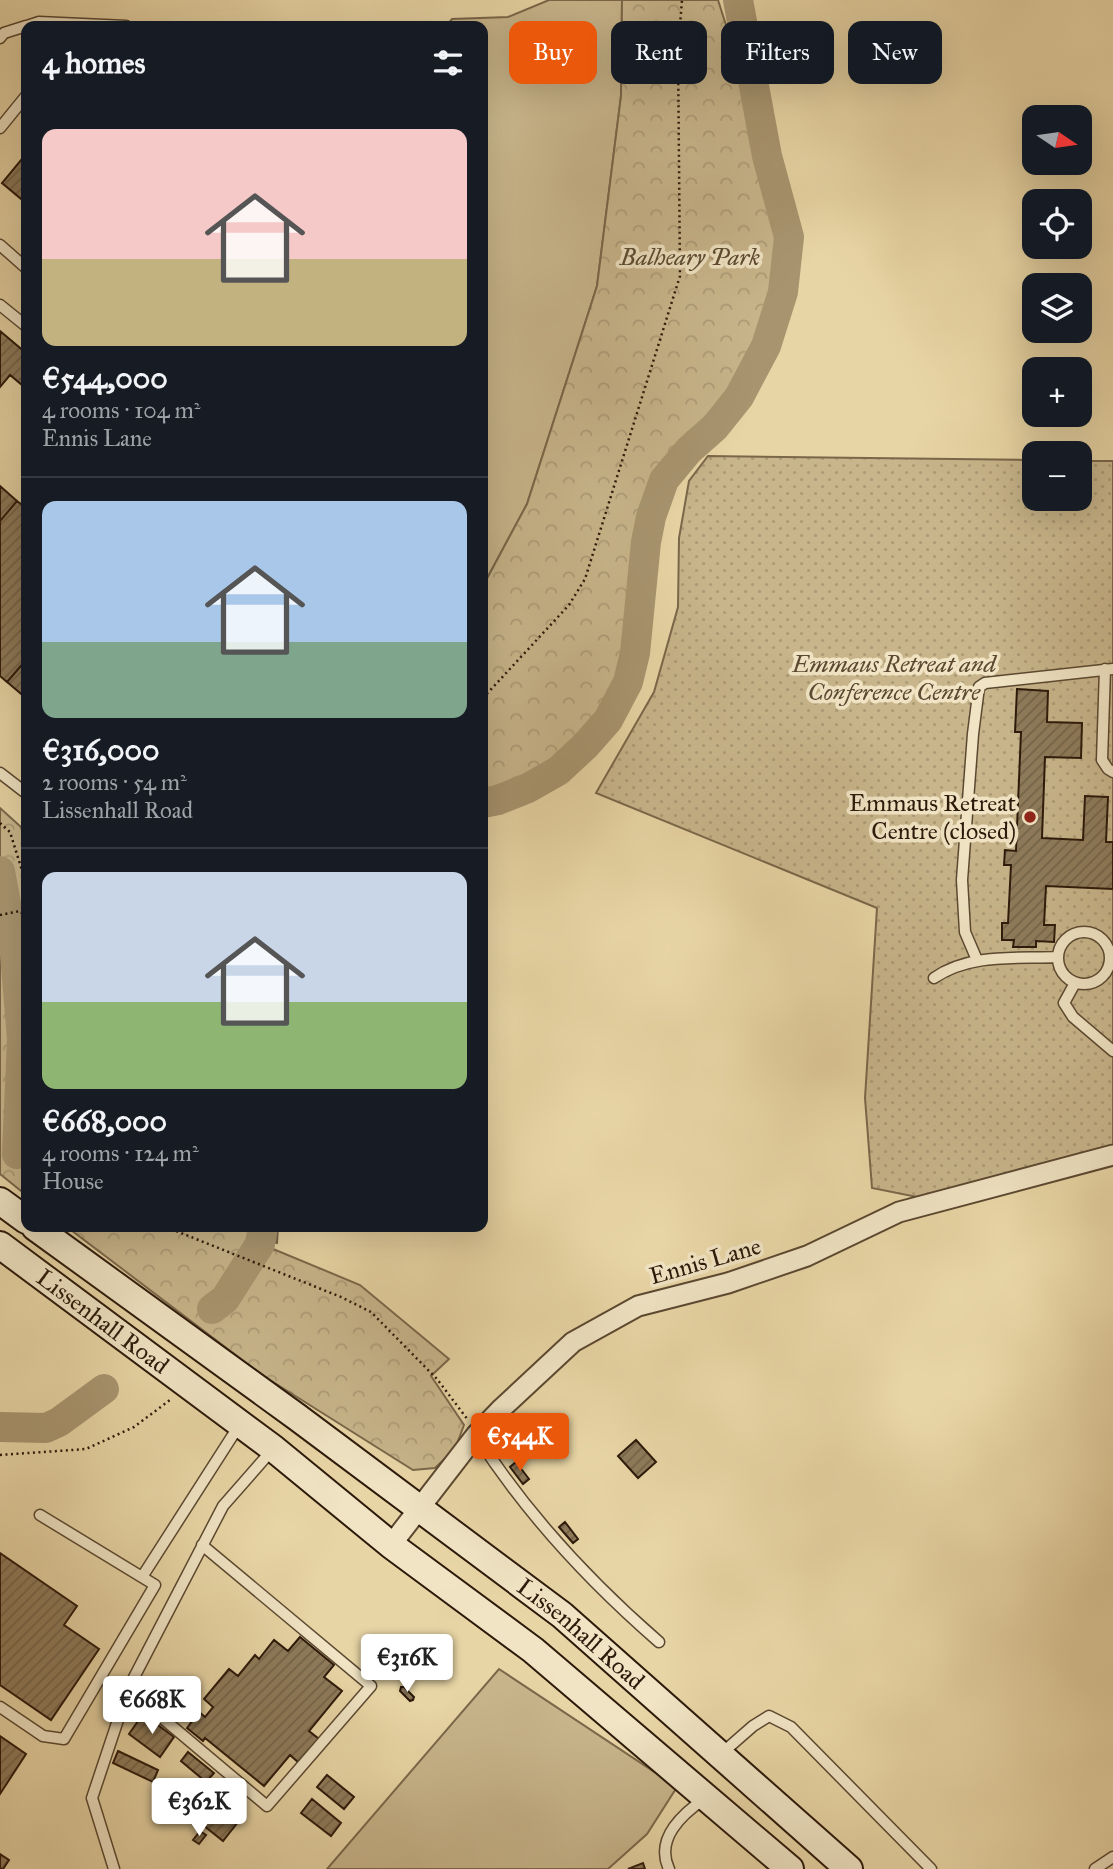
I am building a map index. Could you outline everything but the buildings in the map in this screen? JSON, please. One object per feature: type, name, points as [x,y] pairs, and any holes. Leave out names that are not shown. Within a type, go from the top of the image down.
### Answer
[{"type":"main road","points":[[0,1201],[21,1216]]},
{"type":"main road","name":"Lissenhall Road","points":[[42,1232],[297,1417],[562,1615],[849,1869]]},
{"type":"main road","name":"Lissenhall Road","points":[[0,1245],[274,1449],[391,1545],[533,1650],[790,1869]]},
{"type":"main road","points":[[274,1449],[297,1417]]},
{"type":"street","name":"Ennis Lane","points":[[391,1545],[476,1435],[573,1342],[638,1306],[728,1283],[807,1256],[900,1212],[1113,1155]]},
{"type":"lane","points":[[0,38],[4,33],[21,28]]},
{"type":"lane","points":[[0,128],[21,102]]},
{"type":"lane","points":[[0,245],[21,264]]},
{"type":"lane","points":[[0,304],[21,322]]},
{"type":"lane","points":[[977,960],[965,932],[962,880],[979,687],[985,683],[1109,669],[1102,760],[1113,772]]},
{"type":"lane","points":[[0,773],[21,789]]},
{"type":"lane","points":[[1077,933],[1094,934],[1106,944],[1111,960],[1105,975],[1091,984],[1075,983],[1062,972],[1058,957],[1064,942],[1077,933]]},
{"type":"lane","points":[[934,978],[948,968],[977,960],[1058,957]]},
{"type":"lane","points":[[1075,983],[1064,1003],[1073,1017],[1113,1051]]},
{"type":"lane","points":[[142,1577],[241,1424]]},
{"type":"lane","points":[[476,1435],[537,1518],[613,1602],[659,1642]]},
{"type":"lane","points":[[114,1869],[92,1798],[129,1688],[223,1506],[274,1449]]},
{"type":"lane","points":[[0,1707],[43,1736],[64,1739],[155,1585],[40,1515]]},
{"type":"lane","points":[[129,1688],[267,1806],[371,1686],[202,1545]]},
{"type":"lane","points":[[721,1755],[753,1726],[769,1716],[791,1727],[931,1869]]},
{"type":"lane","points":[[668,1869],[664,1859],[667,1837],[683,1813],[706,1797]]},
{"type":"lane","points":[[1095,1869],[1113,1857]]},
{"type":"path","points":[[488,693],[569,605],[585,579],[680,276],[678,50],[681,0]]},
{"type":"path","points":[[0,823],[9,832],[21,868]]},
{"type":"path","points":[[0,915],[21,912]]},
{"type":"path","points":[[178,1232],[341,1297],[371,1312],[437,1379],[476,1435]]},
{"type":"path","points":[[0,1455],[86,1449],[134,1427],[170,1400]]},
{"type":"green space","points":[[549,0],[622,0],[622,21],[611,21],[611,84],[621,84],[621,96],[597,286],[527,504],[488,577],[488,21],[450,21],[508,17]]},
{"type":"green space","name":"Balheary Park","points":[[622,0],[718,0],[725,21],[721,21],[721,84],[744,84],[780,247],[777,276],[761,335],[746,370],[711,421],[677,452],[660,478],[642,521],[627,669],[586,734],[568,753],[504,786],[488,790],[488,577],[527,504],[597,286],[621,84],[707,84],[707,21],[622,21]]},
{"type":"green space","name":"Emmaus Retreat and Conference Centre","points":[[708,456],[1022,460],[1022,511],[1092,511],[1092,461],[1113,461],[1113,1145],[922,1198],[872,1188],[865,1098],[877,908],[596,793],[654,692],[678,607],[679,538],[689,481]]},
{"type":"green space","points":[[0,808],[21,827],[21,1191],[0,1174]]},
{"type":"green space","points":[[74,1232],[259,1232],[261,1244],[360,1285],[449,1359],[431,1376],[464,1425],[455,1449],[435,1468],[413,1470],[262,1375]]},
{"type":"green space","points":[[499,1669],[677,1787],[647,1834],[608,1869],[327,1869]]},
{"type":"shaded area","points":[[259,1232],[278,1232],[277,1243],[260,1239]]},
{"type":"waterway","points":[[488,802],[528,788],[558,771],[608,720],[628,682],[635,653],[646,542],[651,517],[664,480],[689,450],[715,427],[739,397],[766,346],[783,292],[789,237],[767,156],[738,0]]},
{"type":"waterway","points":[[0,871],[15,954],[21,1027]]},
{"type":"waterway","points":[[17,1154],[21,1062]]},
{"type":"waterway","points":[[212,1309],[225,1299],[260,1244],[262,1232]]},
{"type":"waterway","points":[[0,1427],[46,1428],[59,1422],[104,1389]]},
{"type":"place","name":"Emmaus Retreat Centre (closed)","points":[[1030,817]]}]
